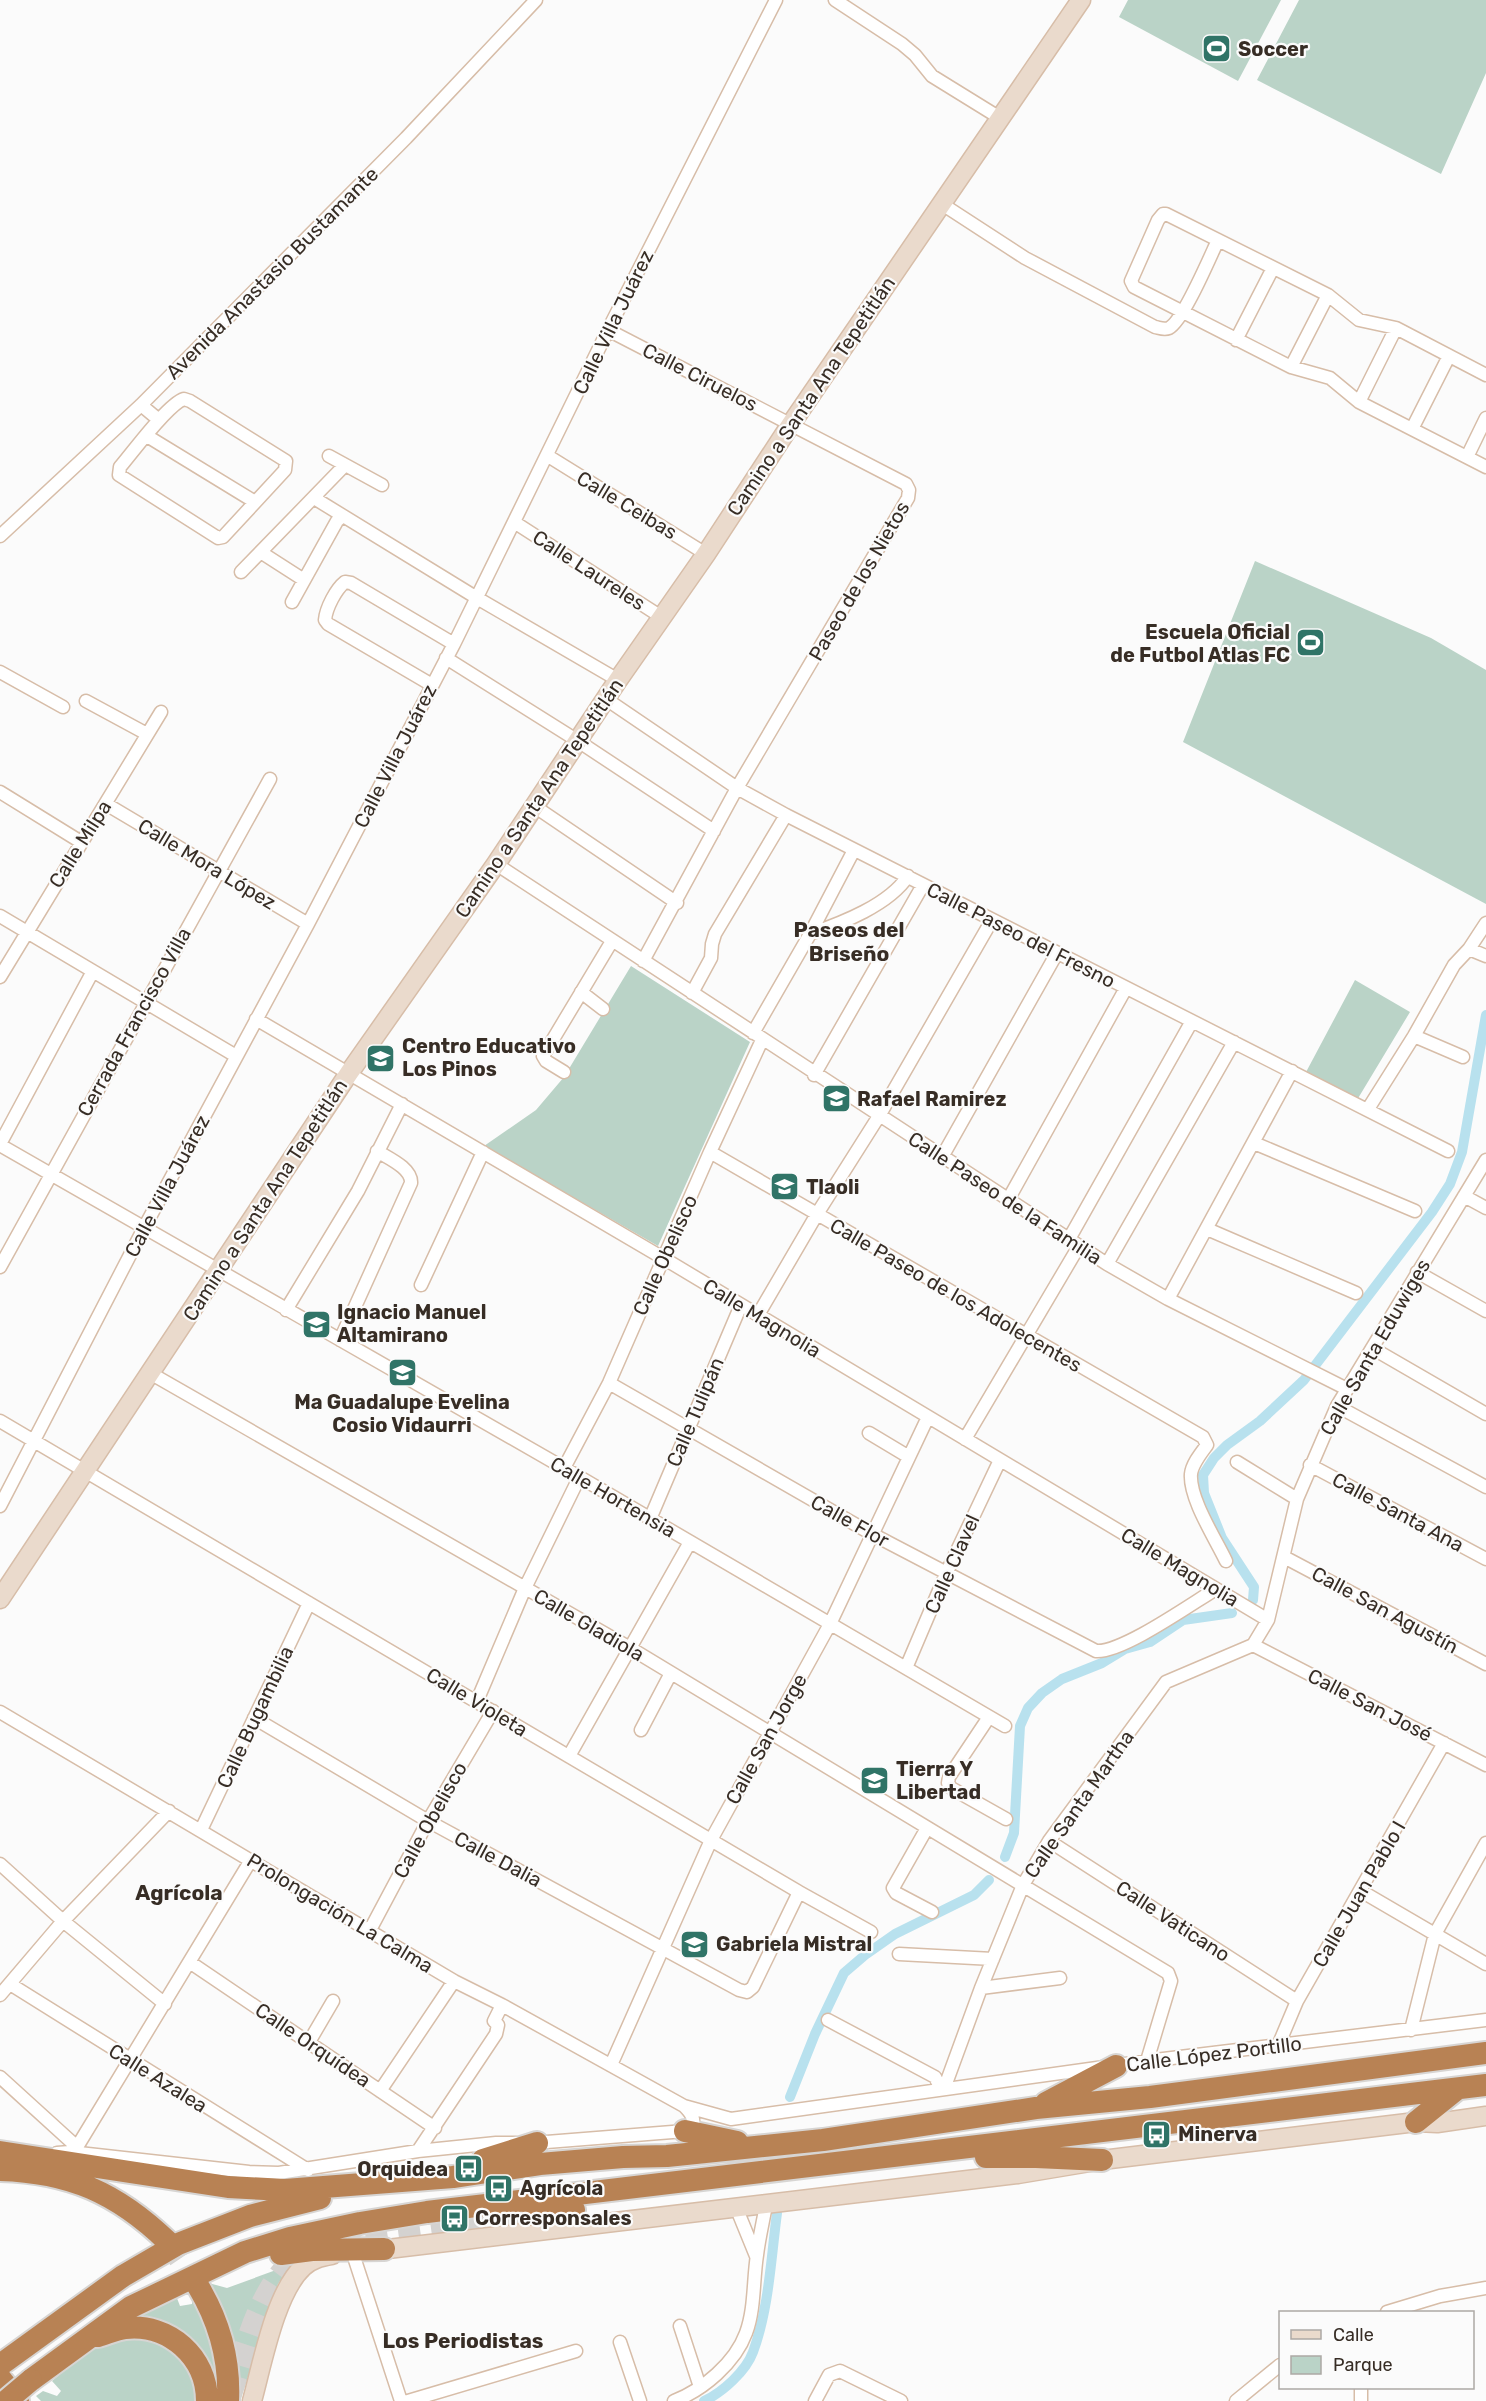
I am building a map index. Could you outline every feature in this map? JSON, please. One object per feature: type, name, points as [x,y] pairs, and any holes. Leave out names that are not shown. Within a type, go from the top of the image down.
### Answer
[{"type":"highway","points":[[0,2152],[228,2187],[285,2190],[453,2177],[540,2164],[622,2157],[667,2157],[823,2140],[1036,2108],[1150,2097],[1486,2053]]},
{"type":"highway","points":[[1036,2108],[1116,2066]]},
{"type":"highway","points":[[0,2378],[13,2400],[31,2380],[130,2307],[245,2252],[290,2238],[360,2223],[427,2212],[1486,2085]]},
{"type":"highway","points":[[1416,2122],[1457,2089]]},
{"type":"highway","points":[[534,2215],[975,2157],[1103,2138],[1135,2126]]},
{"type":"highway","points":[[689,2129],[756,2146]]},
{"type":"highway","points":[[6,2360],[123,2276],[178,2244],[250,2216],[321,2198],[417,2180],[437,2170],[483,2160],[537,2143]]},
{"type":"highway","points":[[975,2157],[1102,2160]]},
{"type":"highway","points":[[0,2169],[47,2174],[82,2183],[135,2212],[167,2241]]},
{"type":"highway","points":[[222,2262],[312,2250],[384,2249]]},
{"type":"highway","points":[[198,2286],[215,2319],[223,2348],[228,2378],[228,2401]]},
{"type":"highway","points":[[84,2339],[123,2328],[151,2330],[165,2334],[187,2349],[197,2364],[204,2379],[207,2401]]},
{"type":"street","name":"Avenida Anastasio Bustamante","points":[[0,536],[154,392],[405,138],[536,0]]},
{"type":"street","name":"Calle Villa Juárez","points":[[0,1506],[144,1228],[255,1019],[309,924],[454,644],[608,330],[776,0]]},
{"type":"street","points":[[836,0],[902,44],[915,55],[932,76],[1000,118]]},
{"type":"street","name":"Camino a Santa Ana Tepetitlán","points":[[0,1599],[349,1073],[496,864],[791,424],[1081,0]]},
{"type":"street","points":[[942,204],[1025,258],[1155,327],[1164,329],[1171,327],[1183,312],[1218,240]]},
{"type":"street","points":[[1486,375],[1396,328],[1359,320],[1328,295],[1170,214],[1163,214],[1158,220],[1131,284],[1291,367],[1330,378],[1359,402],[1486,466]]},
{"type":"street","points":[[1236,340],[1273,268]]},
{"type":"street","points":[[1291,367],[1328,295]]},
{"type":"street","points":[[1359,402],[1396,328]]},
{"type":"street","name":"Calle Ciruelos","points":[[608,330],[791,424]]},
{"type":"street","points":[[1412,429],[1449,356]]},
{"type":"street","points":[[154,392],[170,409]]},
{"type":"street","points":[[179,401],[190,401],[286,461],[285,470],[226,535],[220,538],[120,477],[120,467],[170,409],[179,401]]},
{"type":"street","points":[[141,405],[159,420]]},
{"type":"street","points":[[1467,457],[1486,418]]},
{"type":"street","name":"Paseo de los Nietos","points":[[643,962],[677,903],[737,788],[909,494],[906,484],[791,424]]},
{"type":"street","points":[[147,436],[255,502]]},
{"type":"street","points":[[329,456],[382,485]]},
{"type":"street","name":"Calle Ceibas","points":[[548,456],[706,554]]},
{"type":"street","points":[[241,573],[345,465]]},
{"type":"street","points":[[314,498],[477,598],[618,680]]},
{"type":"street","points":[[292,602],[337,521],[343,516]]},
{"type":"street","name":"Calle Laureles","points":[[514,522],[663,618]]},
{"type":"street","points":[[262,553],[304,580]]},
{"type":"street","points":[[432,685],[328,624],[325,614],[340,586],[345,582],[351,583],[454,644]]},
{"type":"street","points":[[446,658],[578,741],[714,831]]},
{"type":"street","points":[[0,672],[63,707]]},
{"type":"street","name":"Calle Paseo del Fresno","points":[[606,699],[737,788],[786,815],[1448,1151]]},
{"type":"street","points":[[86,701],[147,734]]},
{"type":"street","name":"Calle Milpa","points":[[0,977],[161,712]]},
{"type":"street","name":"Cerrada Francisco Villa","points":[[0,1267],[270,779]]},
{"type":"street","points":[[0,792],[81,842]]},
{"type":"street","name":"Calle Mora López","points":[[106,804],[309,924]]},
{"type":"street","points":[[534,806],[677,903]]},
{"type":"street","points":[[692,993],[711,958],[715,934],[786,815]]},
{"type":"street","name":"Calle Obelisco","points":[[564,1468],[609,1383],[758,1037],[854,850]]},
{"type":"street","name":"Calle Paseo de la Familia","points":[[496,864],[814,1075],[1107,1264],[1168,1299],[1347,1389]]},
{"type":"street","points":[[810,934],[844,922],[900,889],[908,876]]},
{"type":"street","points":[[814,1075],[923,885]]},
{"type":"street","points":[[0,916],[236,1056]]},
{"type":"street","points":[[758,1315],[817,1214],[879,1116],[992,920]]},
{"type":"street","points":[[1368,1109],[1414,1036],[1454,965],[1469,949],[1486,923]]},
{"type":"street","points":[[564,1072],[546,1061],[543,1056],[612,941]]},
{"type":"street","points":[[1469,949],[1485,956]]},
{"type":"street","points":[[942,1157],[1057,953]]},
{"type":"street","points":[[0,1144],[93,971]]},
{"type":"street","points":[[1008,1200],[1126,988]]},
{"type":"street","points":[[581,992],[603,1009]]},
{"type":"street","name":"Calle Magnolia","points":[[255,1019],[758,1315],[1268,1620]]},
{"type":"street","points":[[965,1439],[1026,1336],[1192,1021]]},
{"type":"street","points":[[1414,1036],[1463,1057]]},
{"type":"street","points":[[1107,1264],[1234,1042]]},
{"type":"street","points":[[1168,1299],[1292,1071]]},
{"type":"street","points":[[286,1310],[358,1191],[402,1104]]},
{"type":"street","points":[[1254,1143],[1415,1211]]},
{"type":"street","name":"Calle Hortensia","points":[[0,1144],[50,1175],[564,1468],[1005,1726]]},
{"type":"street","points":[[340,1340],[411,1183],[408,1172],[377,1151]]},
{"type":"street","points":[[421,1285],[483,1152]]},
{"type":"street","name":"Calle Paseo de los Adolecentes","points":[[710,1152],[1203,1437],[1207,1445],[1193,1466],[1191,1474],[1193,1492],[1226,1561]]},
{"type":"street","name":"Calle Santa Eduwiges","points":[[1253,1645],[1268,1620],[1298,1499],[1310,1465],[1337,1406],[1486,1160]]},
{"type":"street","points":[[1464,1196],[1486,1208]]},
{"type":"street","points":[[1207,1229],[1356,1293]]},
{"type":"street","points":[[1417,1272],[1486,1311]]},
{"type":"street","name":"Calle Tulipán","points":[[650,1519],[741,1305]]},
{"type":"street","points":[[1372,1348],[1486,1414]]},
{"type":"street","name":"Calle Gladiola","points":[[150,1373],[630,1648],[1170,1976],[1171,1981],[1147,2061]]},
{"type":"street","name":"Calle Flor","points":[[609,1383],[872,1534],[1096,1651],[1105,1651],[1143,1634],[1216,1589]]},
{"type":"street","points":[[1337,1406],[1486,1486]]},
{"type":"street","name":"Calle San Jorge","points":[[610,2065],[711,1840],[830,1624],[928,1417]]},
{"type":"street","name":"Calle Violeta","points":[[0,1420],[799,1892],[871,1932]]},
{"type":"street","points":[[869,1433],[909,1457]]},
{"type":"street","name":"Calle Clavel","points":[[906,1668],[946,1574],[1000,1460]]},
{"type":"street","points":[[1237,1462],[1298,1499]]},
{"type":"street","name":"Calle Santa Ana","points":[[1310,1465],[1486,1559]]},
{"type":"street","points":[[477,1701],[525,1588],[579,1478]]},
{"type":"street","points":[[569,1756],[690,1542]]},
{"type":"street","name":"Calle San Agustín","points":[[1284,1557],[1486,1664]]},
{"type":"street","name":"Calle Bugambilia","points":[[201,1830],[309,1603]]},
{"type":"street","name":"Calle San José","points":[[1253,1645],[1486,1766]]},
{"type":"street","name":"Calle Santa Martha","points":[[943,2089],[1023,1886],[1049,1841],[1166,1682],[1253,1645]]},
{"type":"street","points":[[641,1730],[671,1673]]},
{"type":"street","name":"Calle Obelisco","points":[[370,1930],[428,1821],[493,1711]]},
{"type":"street","name":"Prolongación La Calma","points":[[0,1712],[454,1981],[502,2005],[684,2106],[732,2119],[852,2102]]},
{"type":"street","points":[[989,1717],[949,1777],[948,1784],[951,1788],[1006,1819]]},
{"type":"street","name":"Calle Dalia","points":[[254,1718],[428,1821],[739,1990],[747,1992],[753,1987],[799,1892]]},
{"type":"street","name":"Calle Juan Pablo I","points":[[1278,2046],[1297,2001],[1444,1743]]},
{"type":"street","points":[[0,1995],[63,1921],[169,1811]]},
{"type":"street","points":[[927,1828],[893,1888],[894,1892],[932,1912]]},
{"type":"street","name":"Calle Vaticano","points":[[1049,1841],[1297,2001]]},
{"type":"street","points":[[1411,2030],[1435,1934],[1486,1843]]},
{"type":"street","points":[[76,2150],[191,1963],[251,1860]]},
{"type":"street","points":[[0,1864],[63,1921],[165,2004]]},
{"type":"street","points":[[1361,1891],[1486,1964]]},
{"type":"street","points":[[899,1954],[993,1959]]},
{"type":"street","name":"Calle Orquídea","points":[[191,1963],[435,2128]]},
{"type":"street","points":[[981,1989],[1060,1978]]},
{"type":"street","points":[[380,2091],[454,1981]]},
{"type":"street","name":"Calle Azalea","points":[[10,1984],[308,2170]]},
{"type":"street","points":[[309,2042],[333,2001]]},
{"type":"street","points":[[418,2151],[496,2034],[498,2025],[494,2021],[495,2015],[502,2005]]},
{"type":"street","points":[[828,2019],[935,2077],[943,2089]]},
{"type":"street","name":"Calle López Portillo","points":[[852,2102],[1147,2061],[1486,2020]]},
{"type":"street","points":[[0,2077],[76,2150]]},
{"type":"street","points":[[684,2106],[692,2115],[689,2129]]},
{"type":"street","points":[[252,2401],[277,2314],[292,2280],[312,2260],[329,2255],[766,2205],[1018,2174],[1102,2160],[1416,2122],[1486,2116]]},
{"type":"street","points":[[37,2157],[76,2150],[249,2172],[279,2173],[418,2151],[496,2143],[620,2138],[689,2129],[732,2119]]},
{"type":"street","points":[[674,2401],[685,2399],[713,2378],[730,2358],[746,2332],[766,2205]]},
{"type":"street","points":[[736,2207],[756,2257]]},
{"type":"street","points":[[353,2254],[401,2401]]},
{"type":"street","points":[[1393,2311],[1440,2296],[1486,2288]]},
{"type":"street","points":[[680,2326],[700,2387]]},
{"type":"street","points":[[620,2342],[640,2401]]},
{"type":"street","points":[[408,2401],[576,2351]]},
{"type":"street","points":[[1236,2401],[1279,2367]]},
{"type":"street","points":[[815,2401],[829,2375],[840,2371],[896,2400]]},
{"type":"green space","name":"Soccer","points":[[1128,0],[1281,0],[1238,81],[1119,17]]},
{"type":"green space","points":[[1299,0],[1486,0],[1486,73],[1441,174],[1257,80]]},
{"type":"green space","points":[[1255,561],[1431,638],[1486,670],[1486,904],[1183,742]]},
{"type":"green space","points":[[631,966],[750,1042],[658,1246],[484,1146],[536,1110],[564,1077]]},
{"type":"green space","points":[[1355,980],[1410,1012],[1357,1100],[1305,1074]]},
{"type":"green space","points":[[298,2262],[286,2272],[278,2284],[240,2401],[232,2401],[205,2282],[227,2288]]},
{"type":"green space","points":[[193,2289],[206,2316],[222,2401],[211,2384],[131,2318],[175,2293],[180,2306],[192,2304]]},
{"type":"green space","points":[[120,2334],[157,2341],[176,2352],[191,2376],[195,2401],[41,2401],[36,2396],[43,2391],[57,2396],[61,2391],[52,2381],[99,2341]]},
{"type":"waterway","points":[[1253,1600],[1254,1587],[1222,1538],[1204,1493],[1203,1475],[1214,1458],[1227,1445],[1260,1421],[1304,1380],[1432,1212],[1450,1184],[1462,1152],[1486,1015]]},
{"type":"waterway","points":[[1005,1857],[1014,1833],[1020,1726],[1028,1708],[1042,1693],[1062,1679],[1102,1663],[1125,1649],[1150,1642],[1183,1620],[1232,1613]]},
{"type":"waterway","points":[[790,2097],[815,2034],[844,1973],[895,1934],[974,1895],[989,1880]]},
{"type":"waterway","points":[[704,2401],[733,2380],[753,2352],[766,2301],[777,2213]]},
{"type":"tunnel","points":[[230,2397],[250,2334],[267,2294],[293,2259],[310,2246],[533,2215]]},
{"type":"tunnel","points":[[167,2241],[198,2286]]},
{"type":"place","name":"Soccer","points":[[1217,49]]},
{"type":"place","name":"Escuela Oficial de Futbol Atlas FC","points":[[1311,643]]},
{"type":"place","name":"Centro Educativo Los Pinos","points":[[381,1058]]},
{"type":"place","name":"Rafael Ramirez","points":[[836,1099]]},
{"type":"place","name":"Tlaoli","points":[[785,1187]]},
{"type":"place","name":"Ignacio Manuel Altamirano","points":[[316,1324]]},
{"type":"place","name":"Ma Guadalupe Evelina Cosio Vidaurri","points":[[402,1372]]},
{"type":"place","name":"Tierra Y Libertad","points":[[875,1781]]},
{"type":"place","name":"Gabriela Mistral","points":[[695,1944]]},
{"type":"place","name":"Minerva","points":[[1157,2134]]},
{"type":"place","name":"Orquidea","points":[[469,2169]]},
{"type":"place","name":"Agrícola","points":[[499,2188]]},
{"type":"place","name":"Corresponsales","points":[[454,2218]]},
{"type":"district","name":"Paseos del Briseño","points":[[849,941]]},
{"type":"district","name":"Agrícola","points":[[179,1892]]},
{"type":"district","name":"Los Periodistas","points":[[463,2340]]}]
